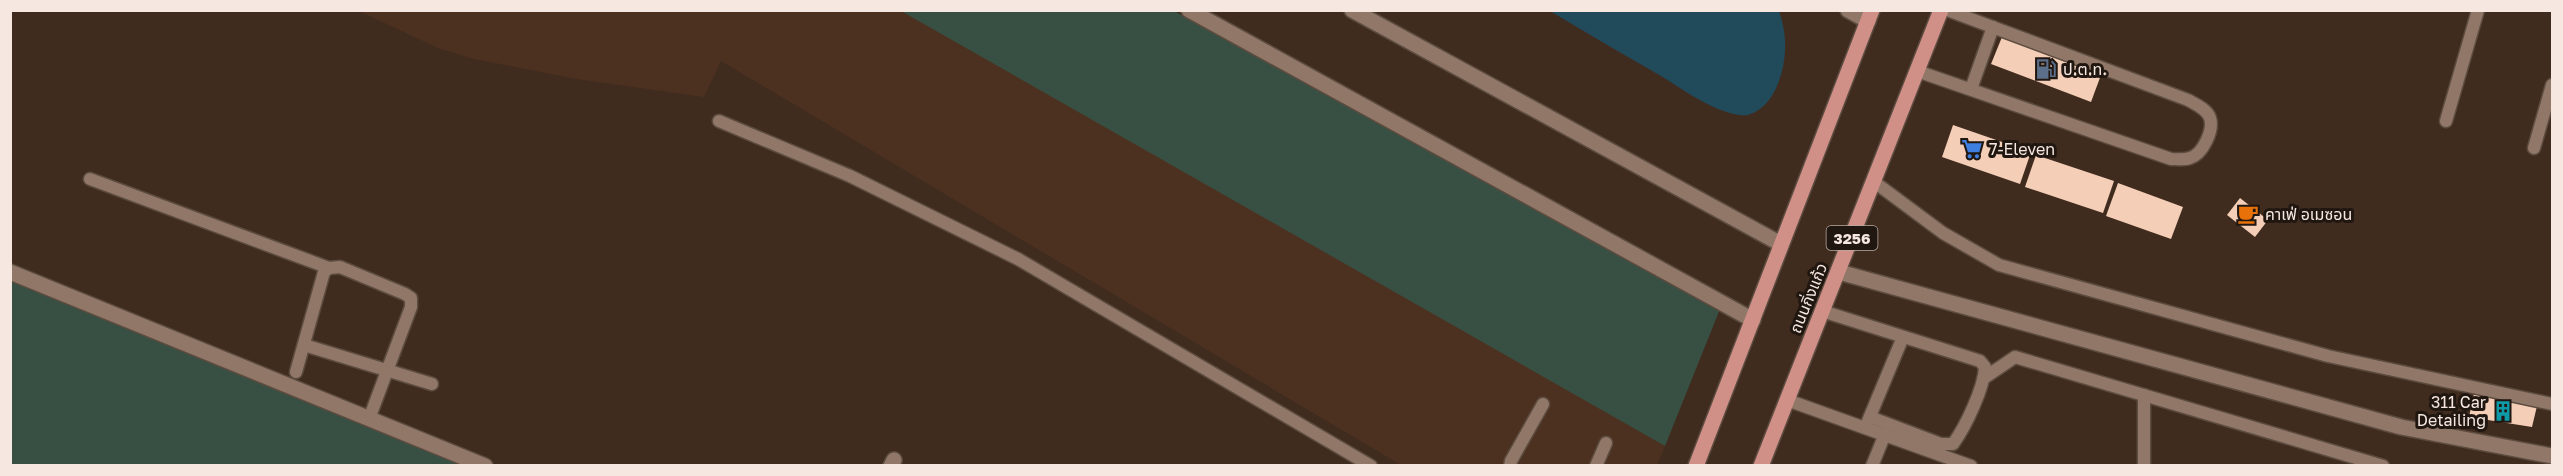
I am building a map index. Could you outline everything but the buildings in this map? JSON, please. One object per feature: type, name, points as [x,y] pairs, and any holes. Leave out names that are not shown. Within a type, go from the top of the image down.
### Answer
[{"type":"main road","name":"ถนนกิ่งแก้ว","points":[[1761,465],[1941,10]]},
{"type":"main road","points":[[1696,465],[1870,16]]},
{"type":"street","points":[[1189,10],[1753,320]]},
{"type":"street","points":[[1352,10],[1781,244]]},
{"type":"street","points":[[1848,10],[1870,16]]},
{"type":"street","points":[[10,272],[369,420],[485,465]]},
{"type":"street","points":[[1839,272],[2389,424],[2553,456]]},
{"type":"lane","points":[[1917,71],[2171,159],[2190,158],[2203,148],[2210,128],[2207,114],[2188,100],[1947,10]]},
{"type":"lane","points":[[2446,121],[2478,10]]},
{"type":"lane","points":[[1971,89],[1993,27]]},
{"type":"lane","points":[[2534,148],[2553,85]]},
{"type":"lane","points":[[719,121],[850,176],[1018,260],[1371,465]]},
{"type":"lane","points":[[90,179],[329,268],[340,267],[411,298],[411,307],[369,420]]},
{"type":"lane","points":[[1874,181],[1943,234],[1999,265],[2328,356],[2553,404]]},
{"type":"lane","points":[[296,372],[324,272],[329,268]]},
{"type":"lane","points":[[1787,400],[1868,421],[1941,444],[1953,444],[1960,434],[1984,378],[1985,367],[1980,361],[1822,311]]},
{"type":"lane","points":[[1868,421],[1902,336]]},
{"type":"lane","points":[[304,345],[432,384]]},
{"type":"lane","points":[[1984,378],[2015,357],[2383,465]]},
{"type":"lane","points":[[2144,395],[2144,465]]},
{"type":"lane","points":[[1510,465],[1510,461],[1543,404]]},
{"type":"lane","points":[[1868,421],[1885,434],[1968,465]]},
{"type":"lane","points":[[1872,465],[1885,434]]},
{"type":"lane","points":[[1596,465],[1606,442]]},
{"type":"shaded area","points":[[359,11],[902,11],[1513,357],[1665,446],[1657,465],[1401,465],[721,61],[704,97],[577,79],[474,59],[438,48]]},
{"type":"green space","points":[[901,11],[1174,11],[1720,309],[1665,446]]},
{"type":"green space","points":[[10,281],[462,465],[11,465]]},
{"type":"water","points":[[1550,11],[1779,11],[1785,39],[1783,68],[1767,103],[1751,114],[1729,113],[1698,99]]},
{"type":"place","name":"ป.ต.ท.","points":[[2046,69]]},
{"type":"place","name":"7-Eleven","points":[[1972,149]]},
{"type":"place","name":"คาเฟ่ อเมซอน","points":[[2248,214]]},
{"type":"place","name":"311 Car Detailing","points":[[2503,411]]}]
